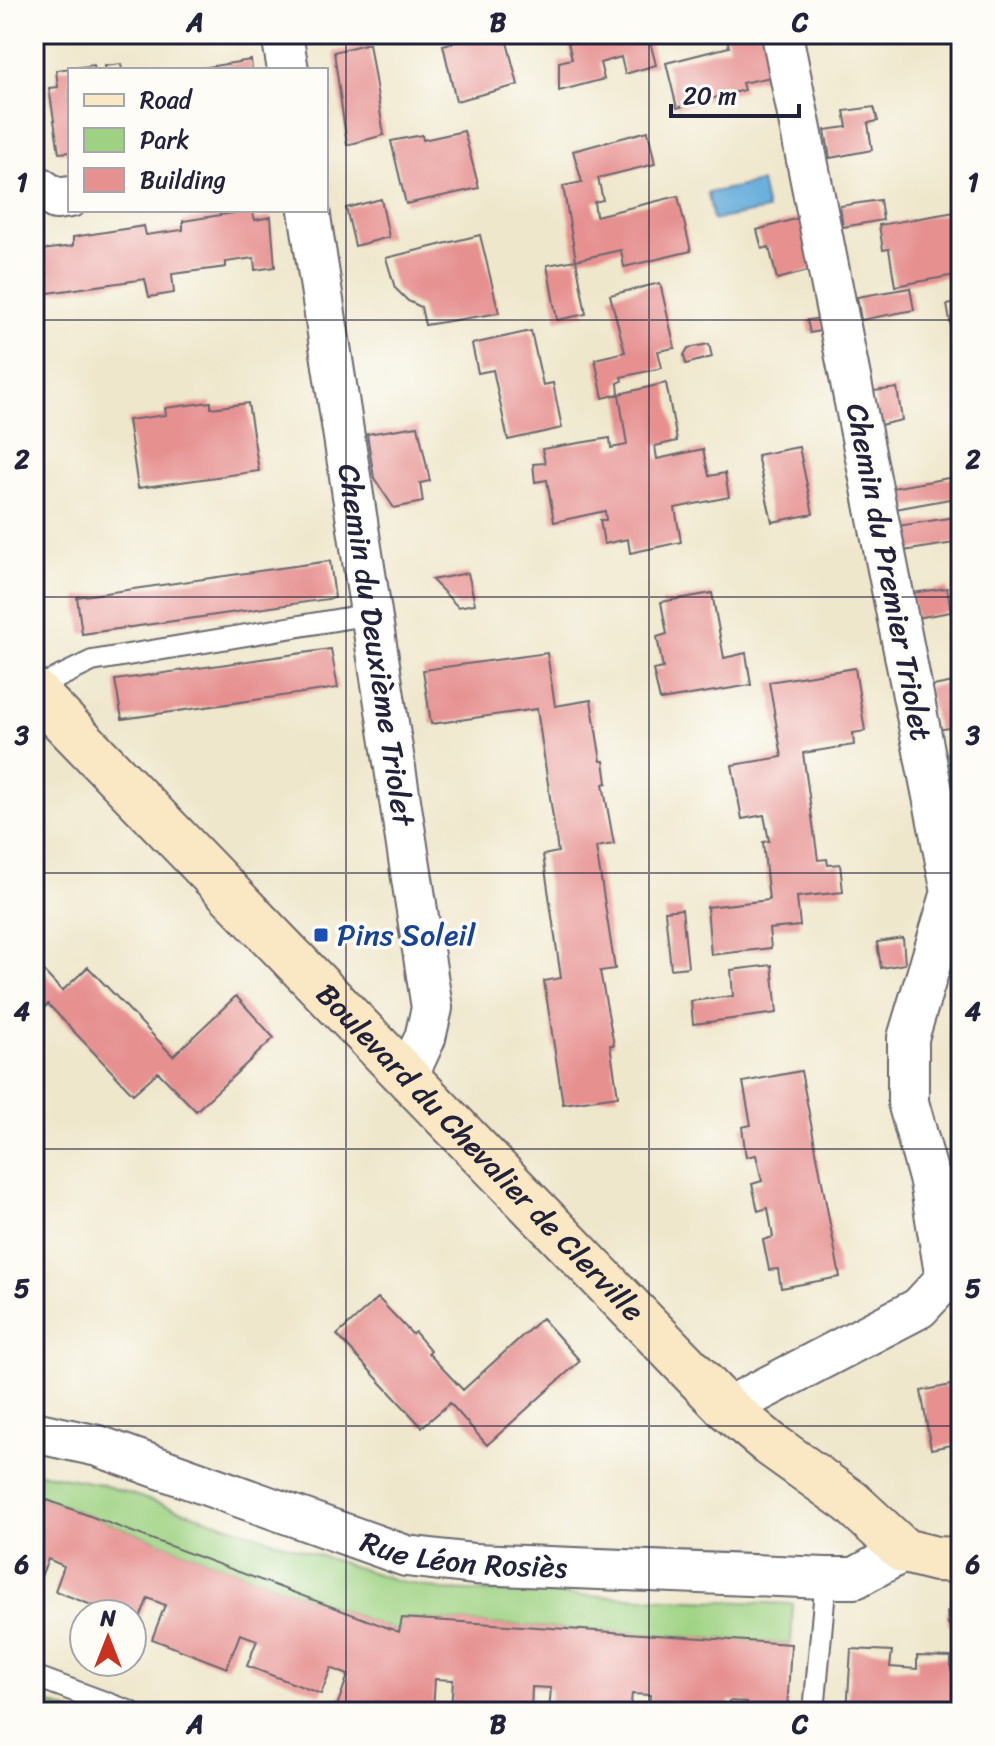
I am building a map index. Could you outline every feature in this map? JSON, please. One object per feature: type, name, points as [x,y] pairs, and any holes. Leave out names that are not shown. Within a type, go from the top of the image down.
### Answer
[{"type":"street","points":[[282,34],[288,68]]},
{"type":"street","name":"Chemin du Premier Triolet","points":[[727,1408],[919,1308],[953,1277],[946,1179],[908,1102],[908,1038],[952,892],[782,34]]},
{"type":"street","points":[[34,184],[56,199],[68,197]]},
{"type":"street","name":"Chemin du Deuxième Triolet","points":[[309,212],[432,1008],[425,1038],[407,1077]]},
{"type":"street","name":"Boulevard du Chevalier de Clerville","points":[[34,690],[489,1165],[727,1408],[851,1502],[904,1551]]},
{"type":"street","name":"Rue Léon Rosiès","points":[[34,1432],[98,1446],[406,1556],[474,1564],[855,1578],[904,1551]]},
{"type":"street","points":[[904,1551],[936,1559],[961,1560]]},
{"type":"lane","points":[[34,690],[92,661],[371,614]]},
{"type":"lane","points":[[814,1712],[826,1578]]},
{"type":"lane","points":[[34,1676],[131,1712]]},
{"type":"green space","points":[[34,1472],[100,1484],[395,1580],[442,1590],[793,1604],[791,1644],[403,1618],[399,1632],[34,1495]]},
{"type":"green space","points":[[34,1698],[73,1712],[36,1712]]},
{"type":"water","points":[[761,182],[767,210],[713,220],[708,193]]},
{"type":"building","points":[[199,34],[239,34],[240,38],[201,43]]},
{"type":"building","points":[[487,34],[505,34],[518,85],[456,101],[443,45]]},
{"type":"building","points":[[566,34],[648,34],[656,65],[625,74],[621,57],[600,63],[604,79],[559,91],[559,62],[572,59]]},
{"type":"building","points":[[726,34],[768,34],[776,76],[742,83],[744,90],[677,108],[666,63],[729,47]]},
{"type":"building","points":[[369,43],[384,135],[347,145],[334,52]]},
{"type":"building","points":[[251,60],[252,68],[201,68]]},
{"type":"building","points":[[121,64],[122,68],[105,68]]},
{"type":"building","points":[[68,68],[68,152],[59,153],[49,88],[58,87],[56,70]]},
{"type":"building","points":[[874,107],[878,121],[868,123],[872,150],[830,158],[825,130],[847,127],[844,111]]},
{"type":"building","points":[[464,131],[479,188],[406,204],[391,141],[422,135],[423,140]]},
{"type":"building","points":[[648,131],[655,164],[598,178],[603,200],[594,202],[596,216],[678,196],[691,251],[624,267],[621,250],[576,260],[563,186],[582,182],[573,151]]},
{"type":"building","points":[[381,199],[389,237],[355,246],[346,208]]},
{"type":"building","points":[[880,200],[883,220],[843,227],[840,206]]},
{"type":"building","points":[[961,211],[961,274],[895,286],[889,249],[883,250],[879,225]]},
{"type":"building","points":[[239,212],[253,212],[255,220],[271,217],[275,267],[255,270],[254,258],[226,262],[226,267],[172,274],[174,293],[149,297],[145,279],[34,295],[34,251],[73,246],[73,237],[144,226],[146,235],[183,230],[183,221]]},
{"type":"building","points":[[802,217],[812,270],[777,279],[769,247],[762,249],[757,230]]},
{"type":"building","points":[[480,235],[499,313],[425,325],[421,307],[408,301],[395,288],[386,258]]},
{"type":"building","points":[[576,260],[586,314],[557,320],[547,265]]},
{"type":"building","points":[[660,283],[675,348],[658,351],[662,368],[621,377],[619,394],[603,398],[595,359],[625,352],[610,295]]},
{"type":"building","points":[[910,288],[914,310],[861,320],[857,297]]},
{"type":"building","points":[[961,302],[961,356],[957,357],[947,305]]},
{"type":"building","points":[[822,318],[824,330],[810,333],[807,320]]},
{"type":"building","points":[[531,331],[543,385],[553,383],[562,428],[508,440],[493,370],[478,373],[472,344]]},
{"type":"building","points":[[709,344],[712,357],[686,364],[684,355],[688,348]]},
{"type":"building","points":[[666,383],[677,441],[655,446],[657,459],[703,449],[709,476],[725,473],[729,497],[675,508],[681,542],[630,553],[628,539],[604,544],[600,520],[606,520],[605,511],[554,522],[547,480],[535,482],[533,464],[545,463],[542,449],[610,438],[611,448],[627,445],[619,394]]},
{"type":"building","points":[[897,388],[902,420],[880,425],[873,391]]},
{"type":"building","points":[[211,402],[211,408],[248,403],[259,471],[138,488],[128,420],[166,415],[165,408]]},
{"type":"building","points":[[418,426],[430,481],[420,483],[423,502],[394,508],[374,478],[367,434]]},
{"type":"building","points":[[799,447],[813,514],[772,522],[757,455]]},
{"type":"building","points":[[960,476],[961,497],[895,509],[892,488]]},
{"type":"building","points":[[961,516],[961,542],[903,551],[898,526]]},
{"type":"building","points":[[330,561],[335,598],[82,634],[77,597]]},
{"type":"building","points":[[468,573],[475,604],[458,607],[432,580]]},
{"type":"building","points":[[947,588],[951,612],[916,618],[911,593]]},
{"type":"building","points":[[712,593],[724,658],[746,653],[751,685],[660,700],[653,670],[663,668],[657,637],[667,634],[661,602]]},
{"type":"building","points":[[331,649],[338,688],[122,719],[115,680]]},
{"type":"building","points":[[547,653],[555,706],[591,700],[601,761],[604,761],[607,783],[603,784],[614,844],[596,847],[615,969],[600,971],[614,1045],[610,1045],[618,1096],[563,1104],[544,981],[561,978],[543,855],[558,852],[537,709],[431,724],[423,670]]},
{"type":"building","points":[[855,668],[865,731],[853,733],[854,745],[803,753],[818,860],[827,859],[828,865],[840,864],[843,892],[797,897],[800,926],[769,929],[771,948],[711,955],[707,907],[769,900],[763,842],[769,841],[764,815],[742,819],[732,765],[782,757],[769,682]]},
{"type":"building","points":[[959,681],[961,726],[937,730],[928,687]]},
{"type":"building","points":[[682,909],[688,967],[671,969],[665,911]]},
{"type":"building","points":[[903,938],[905,964],[881,968],[877,942]]},
{"type":"building","points":[[34,961],[62,991],[88,967],[173,1056],[236,996],[274,1038],[196,1111],[158,1072],[133,1094],[48,1004],[34,1017]]},
{"type":"building","points":[[772,965],[777,1013],[693,1024],[691,1001],[733,996],[731,970]]},
{"type":"building","points":[[801,1071],[840,1277],[781,1288],[778,1269],[769,1270],[763,1240],[773,1237],[768,1208],[758,1211],[752,1184],[762,1181],[756,1155],[746,1157],[742,1127],[751,1125],[743,1082]]},
{"type":"building","points":[[378,1298],[412,1334],[415,1332],[431,1351],[428,1353],[463,1390],[542,1318],[580,1361],[487,1445],[450,1403],[422,1427],[337,1335]]},
{"type":"building","points":[[961,1383],[961,1443],[931,1449],[921,1391]]},
{"type":"building","points":[[34,1495],[399,1632],[402,1618],[791,1644],[787,1712],[747,1712],[747,1702],[729,1701],[729,1712],[649,1712],[650,1695],[632,1694],[630,1712],[549,1712],[551,1688],[532,1687],[531,1712],[451,1708],[453,1680],[435,1679],[433,1712],[391,1712],[392,1704],[375,1702],[371,1712],[344,1712],[336,1709],[348,1675],[331,1668],[321,1694],[247,1666],[257,1640],[240,1634],[227,1668],[152,1639],[165,1605],[148,1598],[73,1598],[55,1591],[64,1566],[48,1559],[34,1594]]},
{"type":"building","points":[[961,1610],[961,1624],[948,1625],[947,1612]]},
{"type":"building","points":[[851,1649],[892,1651],[890,1667],[917,1669],[917,1656],[951,1657],[951,1670],[961,1671],[961,1712],[847,1712]]},
{"type":"place","name":"Pins Soleil","points":[[321,935]]}]
